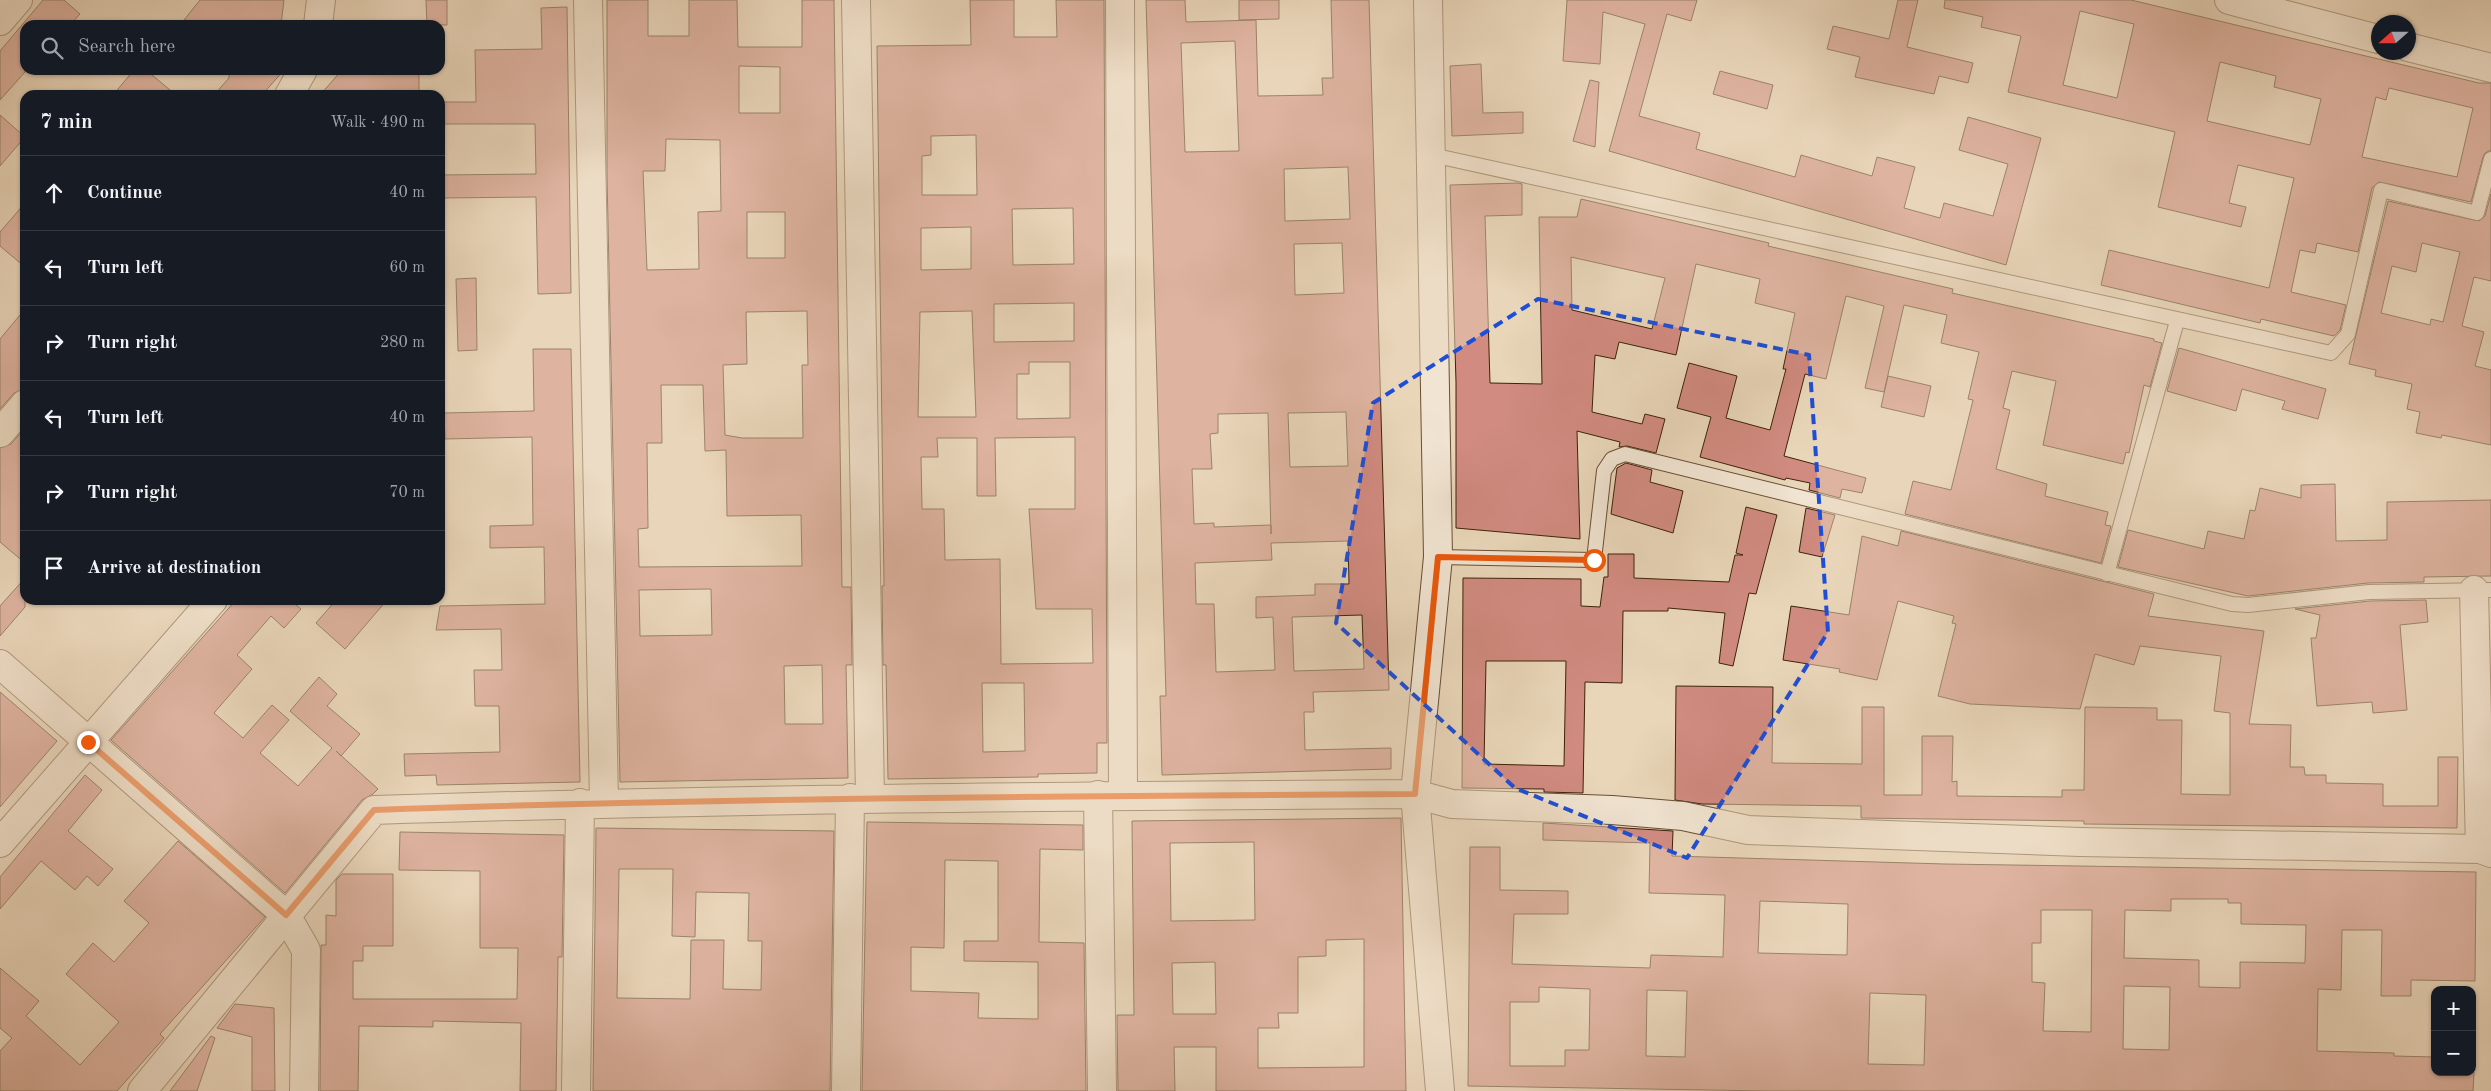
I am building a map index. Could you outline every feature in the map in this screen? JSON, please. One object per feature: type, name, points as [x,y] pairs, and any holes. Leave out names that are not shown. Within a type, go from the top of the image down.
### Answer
[{"type":"street","points":[[0,21],[18,0]]},
{"type":"street","points":[[319,20],[321,0]]},
{"type":"street","points":[[576,1091],[592,803],[588,0]]},
{"type":"street","points":[[846,1091],[860,798],[856,0]]},
{"type":"street","points":[[1102,1091],[1110,796],[1120,0]]},
{"type":"street","points":[[1428,0],[1438,557],[1415,794],[1440,1091]]},
{"type":"street","points":[[2229,0],[2371,37]]},
{"type":"street","points":[[2416,49],[2491,68]]},
{"type":"street","points":[[293,90],[300,75]]},
{"type":"street","points":[[0,433],[20,410]]},
{"type":"street","points":[[142,1091],[374,810],[592,803],[860,798],[1415,794],[1452,804],[1612,810],[1683,816],[1748,830],[2080,842],[2485,851],[2483,590]]},
{"type":"street","points":[[0,843],[208,605]]},
{"type":"street","points":[[0,664],[286,915],[306,950],[304,1091]]},
{"type":"lane","points":[[1432,155],[2177,321],[2331,353],[2348,334],[2381,190],[2477,213],[2491,159]]},
{"type":"lane","points":[[2107,574],[2177,321]]},
{"type":"lane","points":[[1438,557],[1594,560],[1604,471],[1612,459],[1625,454],[2232,604],[2248,605],[2369,592],[2483,590]]},
{"type":"highlighted area","points":[[1538,299],[1809,355],[1828,632],[1687,858],[1515,788],[1336,623],[1373,403]]},
{"type":"building","points":[[43,0],[64,0],[80,14],[75,20],[26,20]]},
{"type":"building","points":[[200,0],[284,0],[282,20],[184,20]]},
{"type":"building","points":[[426,0],[447,0],[447,25],[445,25],[445,20],[427,20]]},
{"type":"building","points":[[607,0],[648,0],[648,36],[689,36],[689,0],[737,0],[738,47],[802,47],[802,0],[834,0],[842,587],[851,587],[852,665],[846,665],[848,778],[620,782],[607,176]],"holes":[[[739,66],[780,67],[780,113],[739,113]],[[666,139],[720,140],[721,211],[698,212],[699,269],[647,270],[643,171],[665,171]],[[747,212],[785,212],[785,258],[747,258]],[[807,311],[808,365],[802,365],[803,438],[742,438],[725,435],[723,365],[747,364],[746,312]],[[661,385],[703,385],[705,451],[726,450],[727,516],[801,515],[802,566],[639,567],[638,529],[648,528],[647,443],[662,443]],[[711,589],[712,635],[640,636],[639,590]],[[822,665],[823,724],[785,724],[784,666]]]},
{"type":"building","points":[[970,0],[1014,0],[1014,37],[1057,37],[1056,0],[1104,0],[1107,743],[1097,743],[1097,773],[1038,774],[1038,777],[888,779],[886,665],[883,665],[882,586],[884,586],[877,46],[971,45]],"holes":[[[976,135],[977,195],[922,195],[922,156],[931,155],[931,136]],[[1073,208],[1074,264],[1013,265],[1012,209]],[[971,227],[971,269],[921,270],[921,228]],[[1074,303],[1074,341],[994,342],[994,304]],[[972,311],[976,417],[918,417],[920,312]],[[1029,362],[1070,362],[1070,418],[1017,419],[1017,374],[1029,374]],[[1075,437],[1075,509],[1029,509],[1036,609],[1092,609],[1093,663],[1001,664],[1000,559],[945,560],[944,509],[922,509],[921,457],[938,457],[937,438],[977,438],[977,496],[996,496],[995,438]],[[982,683],[1024,683],[1025,751],[983,752]]]},
{"type":"building","points":[[1146,0],[1185,0],[1186,22],[1256,20],[1258,96],[1323,95],[1322,78],[1333,78],[1331,0],[1369,0],[1389,690],[1313,692],[1314,712],[1304,712],[1305,750],[1391,748],[1391,769],[1162,775],[1160,696],[1166,696]],"holes":[[[1235,41],[1239,151],[1185,152],[1181,43]],[[1348,167],[1350,219],[1285,221],[1284,169]],[[1342,243],[1344,293],[1295,295],[1294,244]],[[1346,412],[1348,466],[1290,467],[1288,413]],[[1268,413],[1271,525],[1214,527],[1214,523],[1194,524],[1192,469],[1212,469],[1210,434],[1218,433],[1218,414]],[[1348,541],[1349,584],[1315,584],[1315,595],[1256,597],[1256,618],[1273,617],[1275,670],[1216,672],[1214,604],[1196,604],[1195,563],[1272,560],[1271,543]],[[1362,615],[1364,669],[1294,671],[1292,617]]]},
{"type":"building","points":[[1239,0],[1279,0],[1279,19],[1239,20]]},
{"type":"building","points":[[1567,0],[1697,0],[1691,21],[1667,14],[1639,116],[1700,133],[1696,149],[1795,177],[1801,155],[1872,176],[1877,157],[1915,167],[1904,208],[1940,218],[1944,203],[1993,216],[2008,164],[1959,150],[1968,117],[2041,138],[2006,265],[1609,151],[1645,24],[1603,12],[1600,64],[1563,61]]},
{"type":"building","points":[[1898,0],[1918,0],[1907,47],[1973,63],[1968,83],[1939,76],[1934,94],[1855,77],[1860,57],[1827,49],[1833,26],[1889,39]]},
{"type":"building","points":[[1945,0],[2131,0],[2371,57],[2371,60],[2383,60],[2479,83],[2491,83],[2491,150],[2485,153],[2483,157],[2471,202],[2379,182],[2372,188],[2358,252],[2317,243],[2315,253],[2300,250],[2291,292],[2346,305],[2340,330],[2334,336],[2261,319],[2260,323],[2101,285],[2109,250],[2269,288],[2294,178],[2238,165],[2229,203],[2246,207],[2241,227],[2158,207],[2175,132],[2008,92],[2021,36],[1981,27],[1983,17],[1944,8]],"holes":[[[2080,11],[2134,24],[2117,98],[2063,85]],[[2220,62],[2276,76],[2274,87],[2321,99],[2310,145],[2207,121]],[[2389,88],[2473,108],[2457,177],[2362,157],[2376,97],[2386,100]]]},
{"type":"building","points":[[567,7],[571,293],[538,294],[536,197],[445,198],[445,175],[536,174],[535,124],[445,124],[445,102],[476,102],[475,50],[542,49],[541,8]]},
{"type":"building","points":[[20,27],[20,75],[22,75],[0,100],[0,51]]},
{"type":"building","points":[[1481,64],[1483,113],[1523,112],[1523,133],[1452,136],[1450,66]]},
{"type":"building","points":[[1720,71],[1773,85],[1767,109],[1713,94]]},
{"type":"building","points":[[130,75],[152,75],[170,90],[117,90]]},
{"type":"building","points":[[229,75],[280,75],[266,90],[218,90],[229,78]]},
{"type":"building","points":[[338,75],[419,75],[419,90],[324,90]]},
{"type":"building","points":[[1590,80],[1599,82],[1595,147],[1573,141]]},
{"type":"building","points":[[0,115],[20,133],[20,143],[0,166]]},
{"type":"building","points":[[1522,184],[1522,215],[1485,216],[1490,383],[1542,384],[1539,217],[1577,217],[1581,199],[1769,243],[1768,246],[1953,289],[1952,293],[2154,339],[2154,341],[2162,343],[2150,387],[2144,385],[2129,453],[2126,452],[2123,464],[2043,445],[2056,381],[2012,371],[2003,408],[2010,410],[1996,469],[2047,484],[2045,496],[2108,512],[2105,525],[2111,526],[2101,563],[1905,514],[1913,481],[1951,490],[1973,400],[1968,399],[1979,352],[1941,343],[1947,315],[1904,305],[1884,392],[1865,388],[1884,306],[1846,296],[1826,379],[1805,374],[1784,456],[1866,478],[1862,493],[1842,489],[1840,498],[1809,490],[1810,483],[1786,478],[1785,480],[1700,457],[1711,417],[1677,408],[1689,363],[1737,376],[1726,418],[1770,430],[1786,369],[1783,369],[1795,313],[1755,303],[1760,279],[1696,264],[1676,355],[1619,342],[1615,359],[1595,355],[1592,412],[1642,424],[1645,414],[1665,419],[1656,453],[1627,446],[1619,447],[1620,442],[1577,431],[1580,539],[1456,528],[1456,382],[1450,185]],"holes":[[[1571,257],[1665,278],[1652,329],[1572,310]]]},
{"type":"building","points":[[2491,194],[2491,281],[2474,277],[2462,326],[2484,332],[2475,366],[2491,370],[2491,445],[2442,435],[2441,438],[2416,433],[2420,412],[2407,409],[2412,384],[2375,376],[2376,370],[2349,364],[2388,201],[2479,221],[2485,216]],"holes":[[[2422,243],[2460,252],[2443,322],[2431,319],[2430,325],[2381,313],[2392,266],[2416,272]]]},
{"type":"building","points":[[20,209],[20,263],[0,246],[0,232]]},
{"type":"building","points":[[476,278],[477,350],[458,351],[456,279]]},
{"type":"building","points":[[20,315],[20,391],[14,393],[0,409],[0,339]]},
{"type":"building","points":[[2179,348],[2326,389],[2318,419],[2282,409],[2285,401],[2242,389],[2236,411],[2167,391]]},
{"type":"building","points":[[533,349],[571,349],[580,782],[437,785],[436,775],[405,776],[404,754],[500,752],[499,706],[475,706],[474,670],[502,670],[501,629],[436,630],[440,606],[545,604],[544,547],[490,548],[490,526],[533,525],[532,437],[445,439],[445,413],[534,411]]},
{"type":"building","points":[[1888,376],[1931,386],[1924,417],[1881,407]]},
{"type":"building","points":[[20,434],[20,559],[0,542],[0,448],[11,444]]},
{"type":"building","points":[[1626,463],[1652,470],[1650,482],[1683,491],[1673,533],[1611,514],[1617,468]]},
{"type":"building","points":[[2335,484],[2336,541],[2387,540],[2387,502],[2491,500],[2491,576],[2424,577],[2424,582],[2368,583],[2248,596],[2118,567],[2128,530],[2204,549],[2208,531],[2244,539],[2250,510],[2255,511],[2260,488],[2301,498],[2301,485]]},
{"type":"building","points":[[1746,507],[1777,515],[1756,594],[1749,593],[1733,666],[1719,663],[1725,613],[1668,608],[1668,611],[1623,611],[1622,683],[1585,682],[1583,793],[1544,792],[1544,789],[1462,788],[1463,578],[1581,579],[1581,606],[1600,607],[1604,577],[1608,577],[1608,554],[1634,554],[1634,578],[1729,582],[1735,555],[1743,555],[1736,553]],"holes":[[[1486,661],[1566,661],[1564,766],[1484,764]]]},
{"type":"building","points":[[1806,508],[1835,515],[1822,557],[1799,552]]},
{"type":"building","points":[[1901,531],[2154,594],[2148,616],[2264,631],[2249,724],[2291,725],[2290,767],[2304,767],[2305,775],[2326,775],[2326,783],[2383,784],[2383,806],[2438,806],[2438,757],[2458,757],[2457,828],[2084,824],[2084,821],[1861,818],[1861,806],[1702,804],[1675,800],[1676,686],[1773,687],[1772,763],[1862,764],[1862,707],[1884,707],[1884,795],[1922,795],[1922,736],[1953,736],[1952,782],[1957,781],[1957,796],[2062,797],[2062,790],[2084,790],[2085,707],[2157,708],[2157,720],[2182,720],[2181,794],[2230,795],[2230,713],[2214,711],[2221,656],[2140,646],[2134,665],[2095,654],[2080,709],[1970,704],[1938,696],[1956,624],[1952,623],[1954,616],[1898,601],[1877,680],[1839,672],[1840,669],[1783,660],[1791,606],[1849,615],[1862,536],[1898,546]]},
{"type":"building","points":[[20,584],[20,605],[25,605],[25,607],[0,636],[0,606]]},
{"type":"building","points":[[2426,600],[2428,622],[2400,625],[2407,710],[2373,713],[2372,702],[2317,706],[2311,638],[2316,638],[2320,615],[2295,609],[2370,601]]},
{"type":"building","points":[[232,605],[296,605],[301,609],[284,628],[271,616],[237,655],[252,669],[214,713],[243,738],[272,705],[289,720],[260,753],[298,786],[332,748],[290,711],[319,677],[337,694],[327,706],[360,734],[341,756],[378,789],[362,800],[285,893],[111,740]]},
{"type":"building","points":[[332,605],[383,605],[345,649],[316,623]]},
{"type":"building","points":[[0,692],[57,741],[0,807]]},
{"type":"building","points":[[85,775],[102,790],[68,831],[113,869],[98,886],[87,876],[75,890],[41,861],[0,909],[0,877]]},
{"type":"building","points":[[1401,818],[1406,1091],[1216,1091],[1216,1047],[1174,1047],[1175,1091],[1118,1091],[1117,1015],[1134,1015],[1132,821]],"holes":[[[1254,842],[1255,920],[1171,921],[1170,843]],[[1364,939],[1364,1067],[1258,1068],[1258,1028],[1279,1028],[1278,1013],[1298,1013],[1298,957],[1326,956],[1326,940]],[[1215,962],[1216,1014],[1173,1014],[1172,963]]]},
{"type":"building","points":[[867,822],[1083,825],[1083,850],[1040,849],[1039,942],[1084,943],[1086,1091],[862,1091]],"holes":[[[945,860],[998,861],[998,941],[964,941],[964,961],[1038,962],[1038,1019],[978,1018],[979,993],[911,991],[911,947],[944,948]]]},
{"type":"building","points":[[1543,823],[1673,831],[1672,856],[1945,864],[2476,872],[2475,981],[2411,980],[2411,996],[2381,996],[2382,930],[2342,930],[2341,990],[2318,989],[2317,1051],[2394,1053],[2394,1056],[2431,1057],[2431,1076],[2474,1076],[2473,1091],[1768,1091],[1468,1086],[1470,847],[1500,847],[1500,890],[1568,891],[1568,914],[1514,914],[1512,964],[1650,968],[1651,955],[1723,957],[1725,895],[1649,893],[1650,843],[1543,840]],"holes":[[[2171,899],[2228,899],[2228,903],[2241,903],[2241,924],[2306,925],[2305,963],[2240,962],[2240,988],[2199,987],[2199,960],[2124,958],[2125,910],[2171,911]],[[1760,901],[1848,904],[1847,955],[1758,953]],[[2041,910],[2092,910],[2091,1032],[2043,1031],[2045,983],[2032,982],[2032,943],[2041,943]],[[2124,986],[2170,987],[2169,1050],[2123,1049]],[[1539,987],[1590,989],[1589,1050],[1565,1050],[1565,1066],[1510,1066],[1510,1002],[1539,1002]],[[1647,990],[1687,991],[1685,1057],[1646,1056]],[[1870,993],[1926,995],[1924,1065],[1868,1064]]]},
{"type":"building","points":[[596,828],[834,831],[830,1091],[593,1091]],"holes":[[[619,869],[673,869],[672,936],[695,937],[696,892],[749,893],[748,941],[762,941],[761,990],[723,989],[724,940],[691,940],[690,999],[617,998]]]},
{"type":"building","points":[[400,832],[564,835],[562,957],[558,957],[556,1091],[520,1091],[521,1023],[433,1021],[433,1027],[359,1026],[358,1091],[320,1091],[321,945],[326,945],[326,915],[336,916],[336,880],[342,874],[393,874],[393,946],[363,946],[363,961],[353,961],[353,999],[517,999],[518,948],[480,948],[480,871],[399,870]]},
{"type":"building","points":[[178,841],[265,917],[160,1034],[164,1038],[117,1091],[0,1091],[0,1051],[12,1038],[0,1028],[0,968],[39,1001],[26,1016],[80,1065],[119,1022],[66,974],[93,943],[114,962],[149,923],[124,901]]},
{"type":"building","points":[[235,1004],[274,1008],[275,1091],[252,1091],[252,1037],[217,1028]]},
{"type":"building","points":[[211,1036],[215,1038],[197,1091],[170,1091]]},
{"type":"route","points":[[88,742],[286,915],[374,810],[604,802],[850,798],[1415,794],[1438,557],[1594,560]]}]
